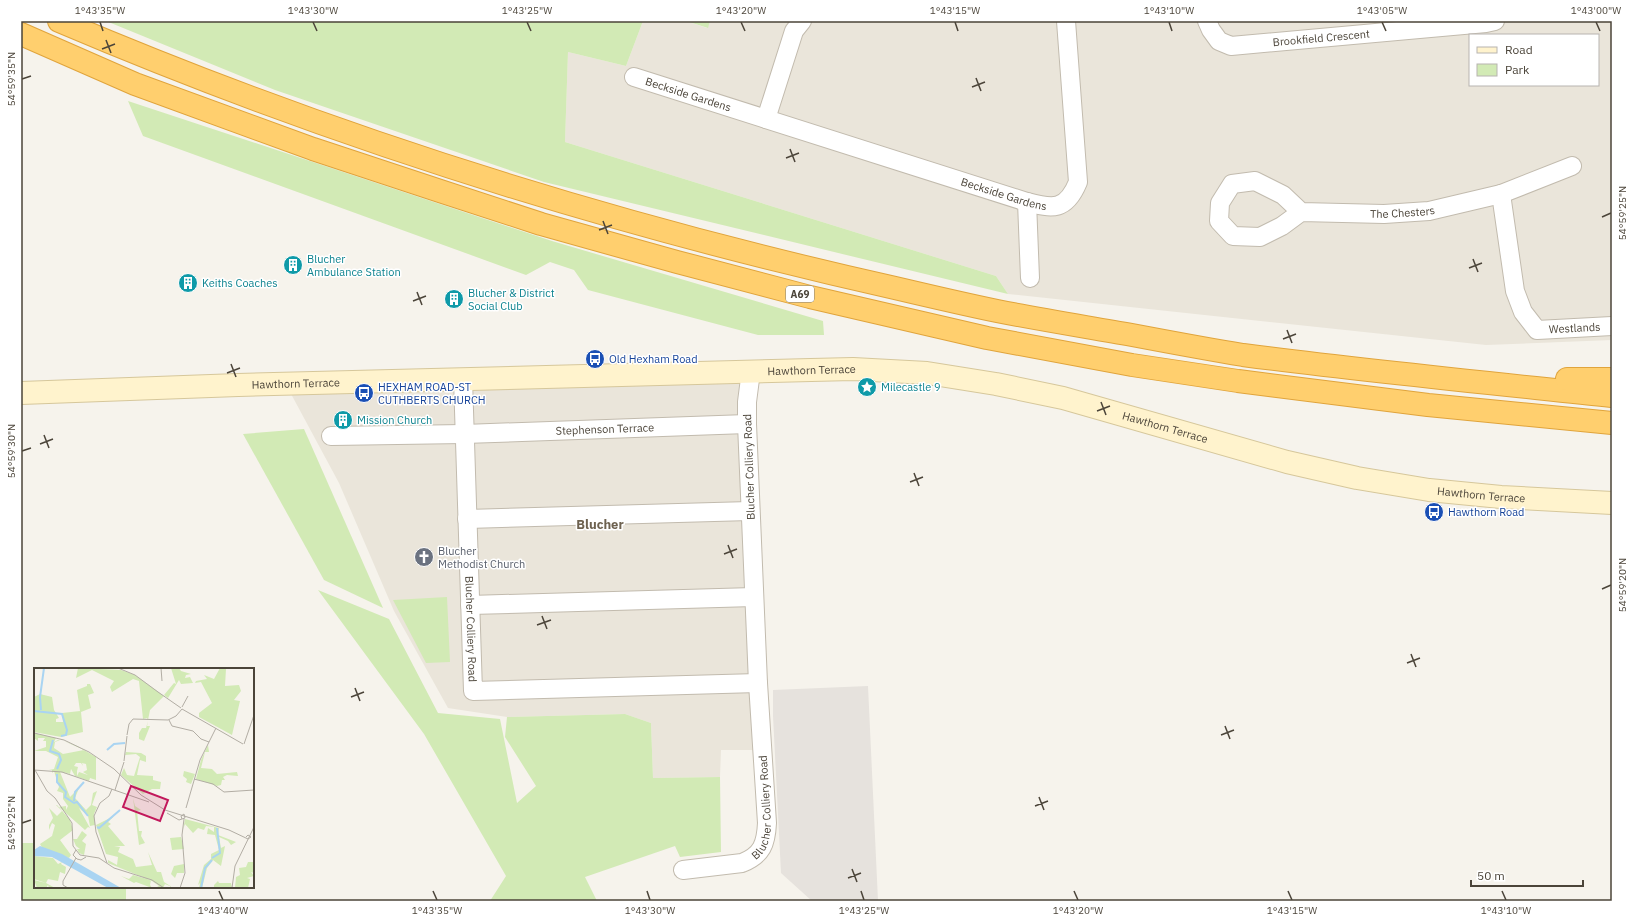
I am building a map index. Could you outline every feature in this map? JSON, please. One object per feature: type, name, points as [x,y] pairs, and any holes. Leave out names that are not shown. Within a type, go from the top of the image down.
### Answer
[{"type":"highway","name":"A69","points":[[59,21],[143,57],[336,128],[448,167],[544,197],[681,236],[813,270],[997,311],[1241,354],[1430,377],[1612,396]]},
{"type":"highway","name":"A69","points":[[21,34],[142,86],[313,149],[541,224],[810,297],[987,338],[1132,365],[1238,381],[1428,405],[1612,423]]},
{"type":"highway","points":[[1430,377],[1612,379]]},
{"type":"main road","name":"Hawthorn Terrace","points":[[21,393],[238,385],[751,371],[853,369],[927,373],[996,384],[1063,398],[1286,462],[1357,478],[1437,491],[1501,497],[1612,503]]},
{"type":"street","points":[[766,119],[794,31],[802,21]]},
{"type":"street","name":"Beckside Gardens","points":[[634,77],[1046,207],[1061,205],[1073,193],[1078,182],[1066,21]]},
{"type":"street","name":"Brookfield Crescent","points":[[1207,21],[1218,42],[1231,46],[1495,21]]},
{"type":"street","name":"The Chesters","points":[[1301,212],[1384,214],[1429,211],[1501,194],[1572,166]]},
{"type":"street","name":"Westlands","points":[[1501,194],[1515,291],[1523,312],[1537,330],[1612,326]]},
{"type":"street","points":[[1027,202],[1030,278]]},
{"type":"street","name":"Blucher Colliery Road","points":[[683,870],[742,863],[750,860],[762,848],[767,837],[768,824],[758,683],[747,424],[751,371]]},
{"type":"street","name":"Blucher Colliery Road","points":[[463,379],[473,691],[758,683]]},
{"type":"street","name":"Stephenson Terrace","points":[[331,436],[464,434],[747,424]]},
{"type":"street","points":[[467,519],[750,511]]},
{"type":"street","points":[[470,605],[754,597]]},
{"type":"shaded area","points":[[643,21],[686,21],[707,28],[710,21],[1612,21],[1612,340],[1486,345],[1008,294],[996,276],[565,142],[568,52],[626,66]]},
{"type":"shaded area","points":[[749,380],[763,750],[721,750],[720,777],[653,778],[651,723],[625,714],[507,717],[448,708],[394,611],[339,483],[290,392]]},
{"type":"shaded area","points":[[868,686],[878,901],[812,901],[781,873],[773,690]]},
{"type":"green space","points":[[106,21],[643,21],[626,66],[568,52],[565,142],[996,276],[1008,294],[544,182],[275,90]]},
{"type":"green space","points":[[686,21],[710,21],[708,28]]},
{"type":"green space","points":[[128,101],[552,241],[823,321],[824,335],[758,335],[588,290],[574,270],[550,262],[526,275],[143,136]]},
{"type":"green space","points":[[304,429],[383,608],[324,580],[243,434]]},
{"type":"green space","points":[[318,590],[389,619],[438,713],[500,719],[517,803],[536,786],[505,737],[507,717],[625,714],[651,723],[653,778],[720,777],[721,852],[680,857],[675,846],[585,877],[597,901],[490,901],[506,876],[424,734]]},
{"type":"green space","points":[[447,597],[450,662],[426,663],[393,600]]},
{"type":"green space","points":[[21,843],[34,843],[34,888],[126,888],[126,901],[21,901]]},
{"type":"place","name":"Blucher Ambulance Station","points":[[293,265]]},
{"type":"place","name":"Keiths Coaches","points":[[188,283]]},
{"type":"place","name":"Blucher & District Social Club","points":[[454,299]]},
{"type":"place","name":"Old Hexham Road","points":[[595,359]]},
{"type":"place","name":"Milecastle 9","points":[[867,387]]},
{"type":"place","name":"HEXHAM ROAD-ST CUTHBERTS CHURCH","points":[[364,393]]},
{"type":"place","name":"Mission Church","points":[[343,420]]},
{"type":"place","name":"Hawthorn Road","points":[[1434,512]]},
{"type":"place","name":"Blucher Methodist Church","points":[[424,557]]},
{"type":"district","name":"Blucher","points":[[600,524]]}]
